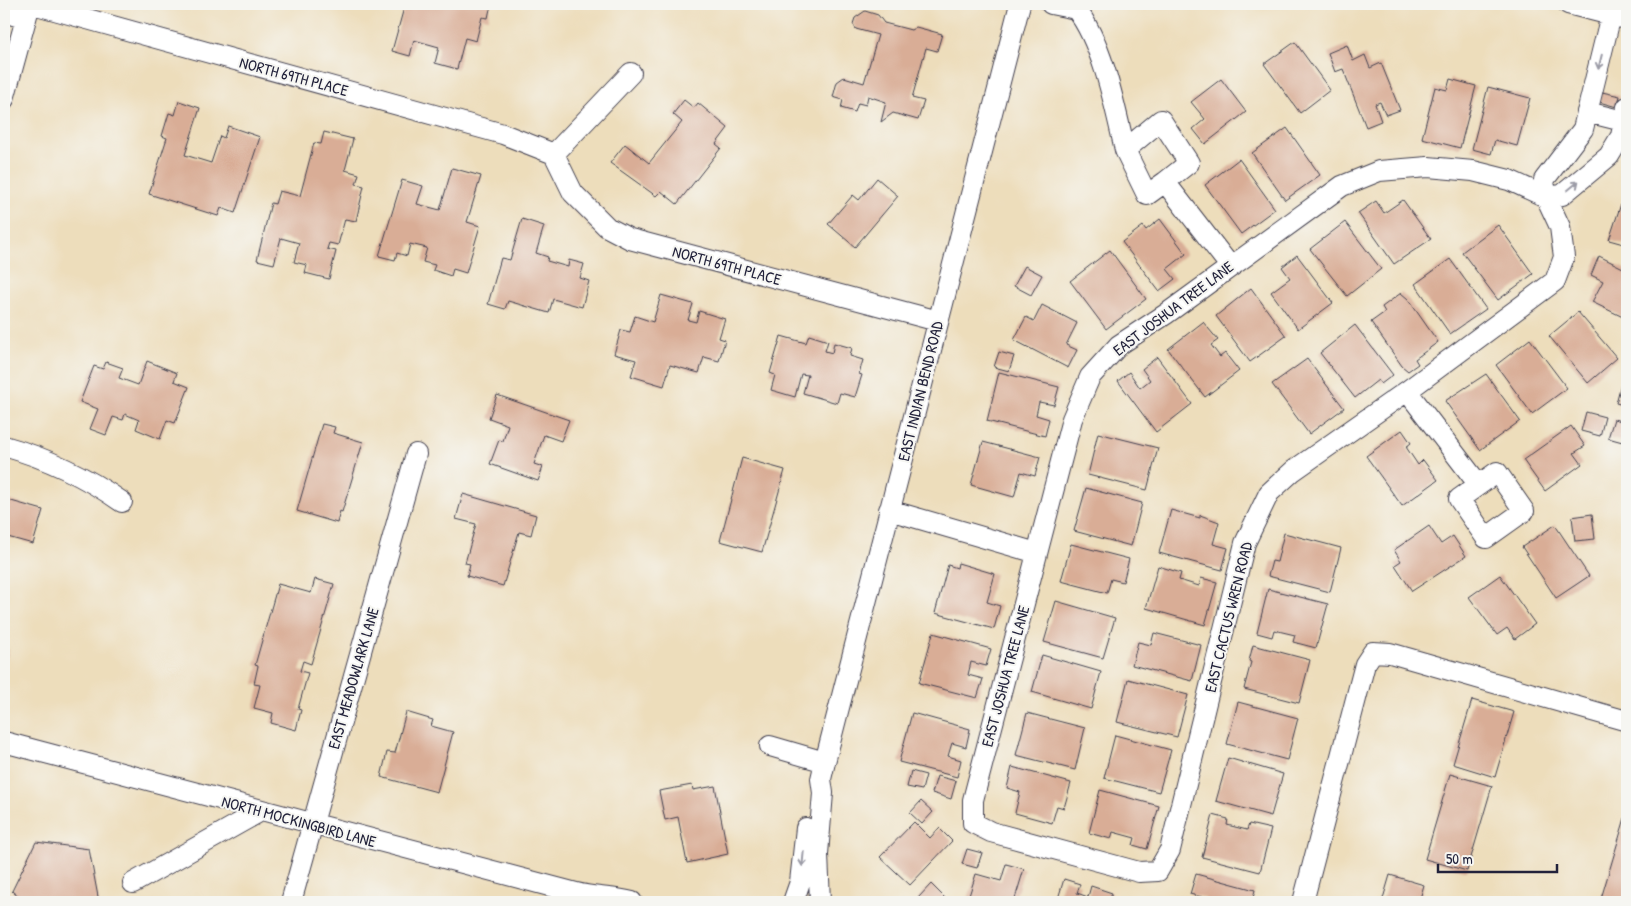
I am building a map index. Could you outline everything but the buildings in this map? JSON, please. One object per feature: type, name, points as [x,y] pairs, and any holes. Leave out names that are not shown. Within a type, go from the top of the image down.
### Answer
[{"type":"street","name":"EAST INDIAN BEND ROAD","points":[[793,902],[800,882],[807,818],[814,790],[823,770],[1020,4]]},
{"type":"street","points":[[1051,4],[1076,9],[1086,22],[1111,90],[1125,150],[1147,195],[1189,163],[1161,120],[1125,150]]},
{"type":"street","points":[[1568,4],[1619,17],[1587,112],[1583,129],[1544,180],[1546,197],[1562,195],[1609,156],[1621,136],[1625,114],[1587,112]]},
{"type":"street","name":"NORTH 69TH PLACE","points":[[4,12],[29,9],[503,134],[554,154],[573,193],[607,228],[630,239],[938,321]]},
{"type":"street","points":[[4,99],[29,9]]},
{"type":"street","points":[[554,154],[631,73]]},
{"type":"street","name":"EAST JOSHUA TREE LANE","points":[[973,822],[973,800],[1072,418],[1090,377],[1119,345],[1166,314],[1342,186],[1380,172],[1428,168],[1473,171],[1509,180],[1546,197]]},
{"type":"street","points":[[1165,182],[1230,266]]},
{"type":"street","name":"EAST CACTUS WREN ROAD","points":[[973,822],[991,832],[1139,872],[1158,871],[1170,850],[1245,542],[1269,493],[1293,471],[1407,391],[1555,281],[1564,257],[1560,227],[1546,197]]},
{"type":"street","points":[[1407,391],[1479,485]]},
{"type":"street","points":[[4,446],[60,466],[91,481],[122,502]]},
{"type":"street","name":"EAST MEADOWLARK LANE","points":[[291,902],[416,454]]},
{"type":"street","points":[[889,510],[1037,553]]},
{"type":"street","points":[[1303,902],[1365,664],[1373,652],[1390,653],[1627,720]]},
{"type":"street","name":"NORTH MOCKINGBIRD LANE","points":[[4,742],[575,898],[598,900],[608,896],[632,902]]},
{"type":"street","points":[[770,746],[823,770]]},
{"type":"street","name":"EAST INDIAN BEND ROAD","points":[[820,902],[818,854],[823,770]]},
{"type":"street","points":[[134,883],[261,811]]}]
